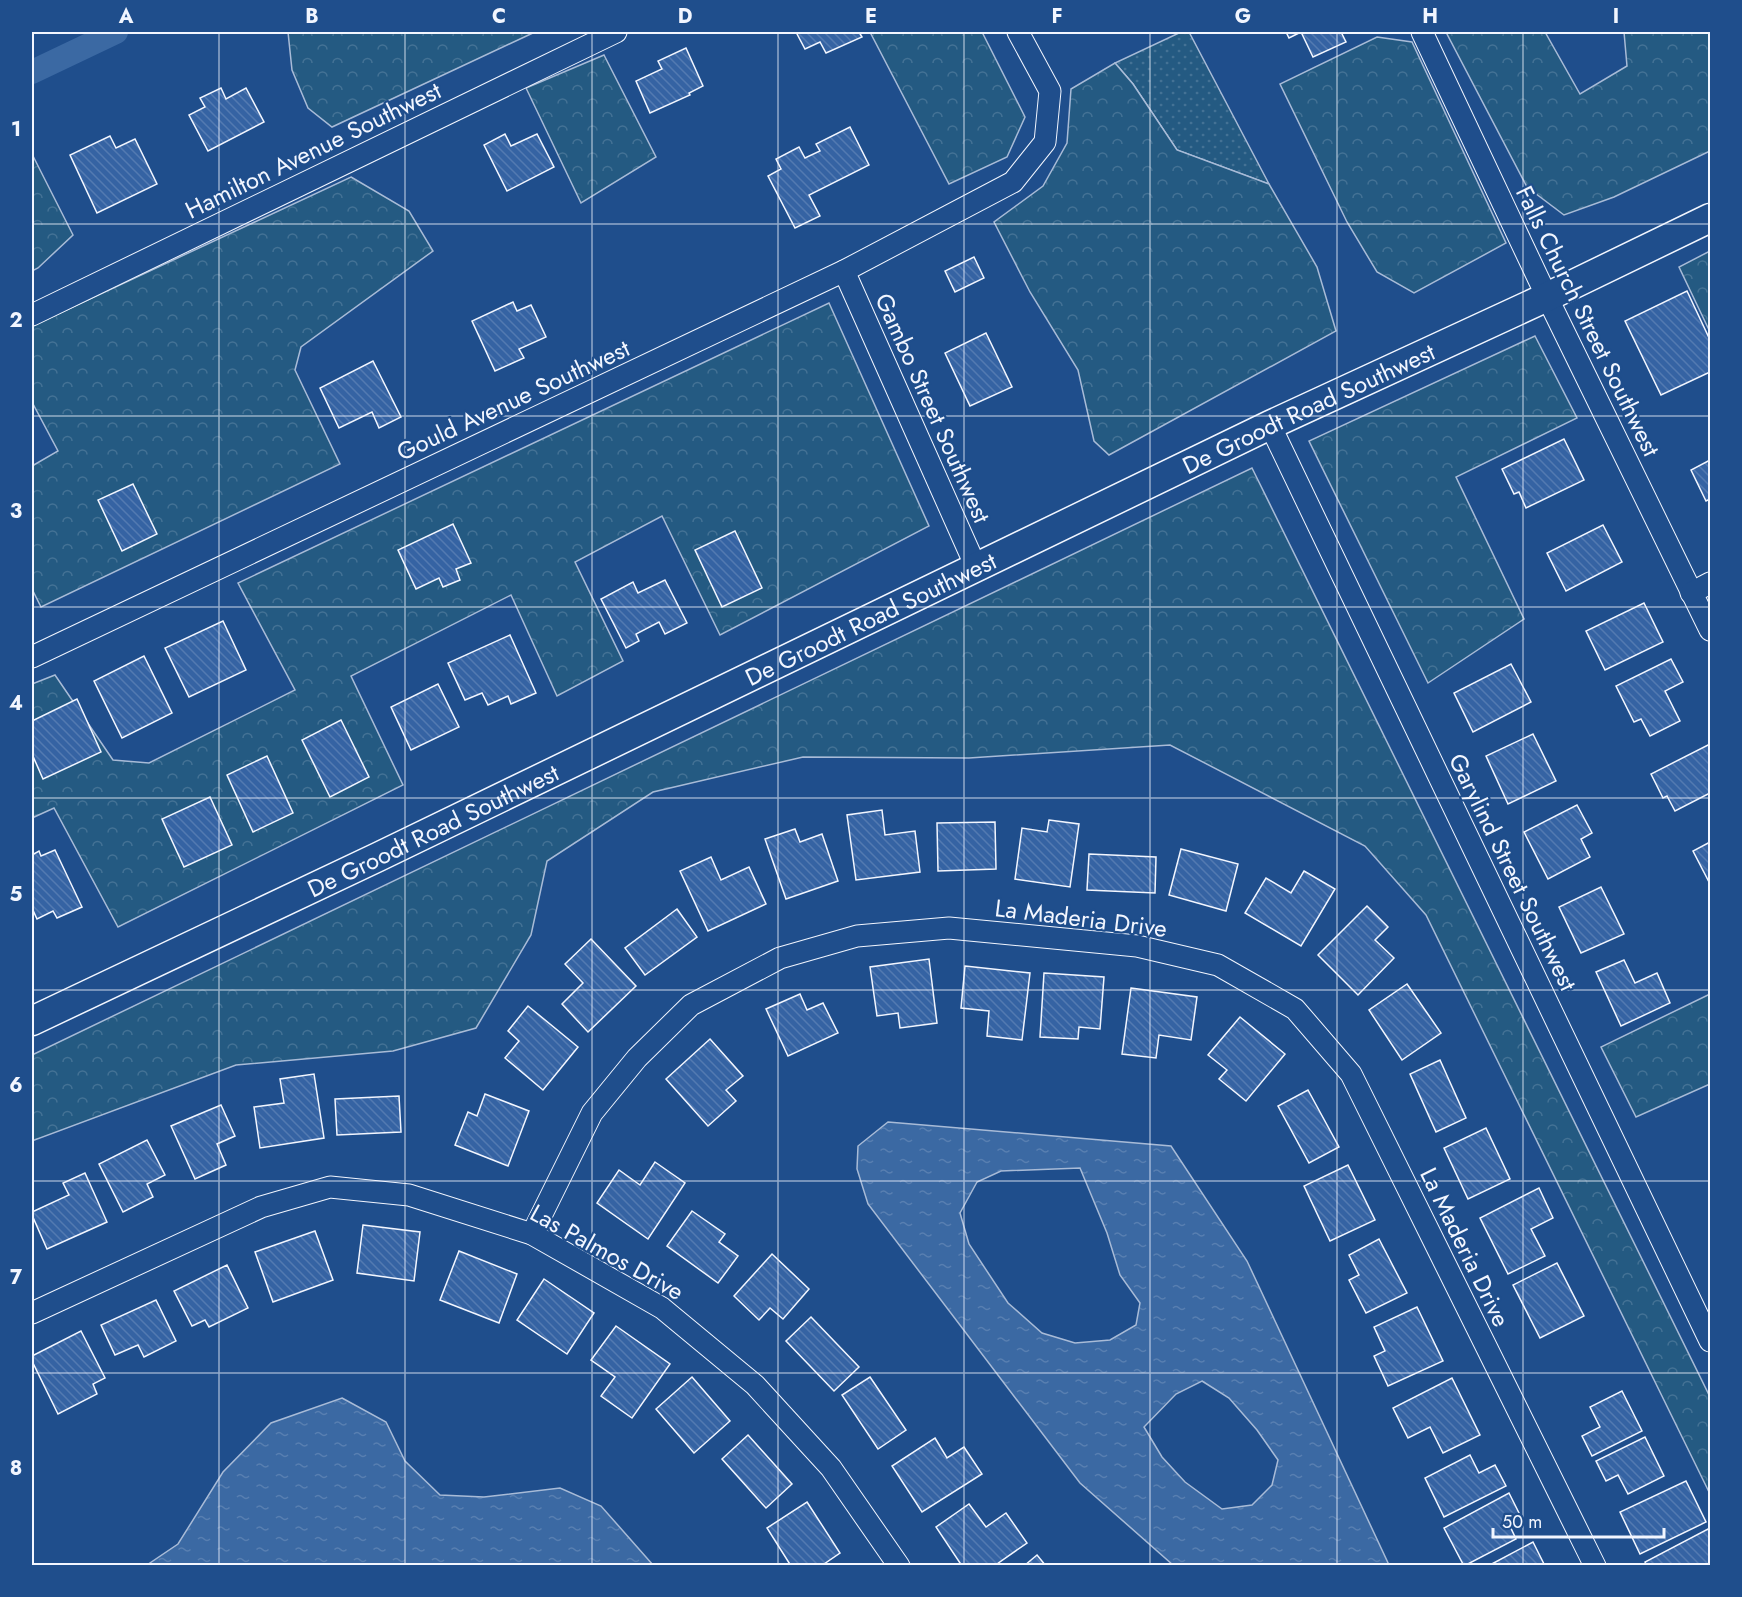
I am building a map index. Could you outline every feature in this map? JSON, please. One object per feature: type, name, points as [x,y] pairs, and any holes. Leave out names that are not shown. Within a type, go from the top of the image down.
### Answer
[{"type":"street","name":"Hamilton Avenue Southwest","points":[[32,315],[616,32]]},
{"type":"street","name":"Gould Avenue Southwest","points":[[32,657],[844,271],[1013,182],[1046,142],[1050,92],[1018,32]]},
{"type":"street","name":"Falls Church Street Southwest","points":[[1422,32],[1547,297],[1710,630]]},
{"type":"street","name":"De Groodt Road Southwest","points":[[32,1021],[430,832],[1270,425],[1547,297],[1710,218]]},
{"type":"street","name":"Gambo Street Southwest","points":[[844,271],[976,567]]},
{"type":"street","name":"Garylind Street Southwest","points":[[1270,425],[1710,1341]]},
{"type":"street","points":[[1691,593],[1710,584]]},
{"type":"street","name":"La Maderia Drive","points":[[532,1234],[592,1113],[637,1058],[691,1005],[780,958],[857,936],[948,928],[1137,946],[1218,965],[1295,1009],[1351,1074],[1595,1566]]},
{"type":"street","name":"Las Palmos Drive","points":[[32,1313],[261,1207],[330,1187],[409,1195],[532,1234],[662,1308],[755,1385],[831,1468],[899,1566]]},
{"type":"green space","points":[[288,32],[535,32],[332,127],[308,108],[292,70]]},
{"type":"green space","points":[[870,32],[982,32],[1025,117],[1007,157],[949,184]]},
{"type":"green space","points":[[1181,32],[1189,32],[1269,184],[1177,150],[1133,84],[1115,63]]},
{"type":"green space","points":[[1447,32],[1545,32],[1580,94],[1627,66],[1624,32],[1710,32],[1710,151],[1614,197],[1564,215],[1527,187]]},
{"type":"green space","points":[[1377,37],[1412,42],[1506,243],[1414,293],[1377,272],[1347,222],[1280,84]]},
{"type":"green space","points":[[604,55],[656,157],[581,203],[526,88]]},
{"type":"green space","points":[[1115,63],[1133,84],[1177,150],[1269,184],[1317,267],[1336,331],[1109,455],[1094,441],[1078,370],[1030,292],[994,222],[1043,186],[1067,143],[1071,89]]},
{"type":"green space","points":[[32,154],[73,235],[32,271]]},
{"type":"green space","points":[[351,177],[409,211],[433,251],[301,347],[295,370],[340,464],[41,607],[32,589],[32,466],[58,451],[32,402],[32,326]]},
{"type":"green space","points":[[1710,251],[1710,332],[1679,267]]},
{"type":"green space","points":[[829,303],[929,526],[720,635],[662,516],[575,562],[623,661],[557,696],[511,595],[351,676],[403,785],[118,927],[54,808],[32,818],[32,684],[55,675],[113,760],[149,763],[295,690],[238,583]]},
{"type":"green space","points":[[1535,336],[1577,418],[1456,477],[1524,619],[1428,683],[1309,441]]},
{"type":"green space","points":[[1252,468],[1710,1397],[1710,1494],[1426,915],[1365,846],[1170,745],[969,758],[803,757],[653,792],[547,861],[531,935],[476,1028],[393,1051],[236,1065],[32,1141],[32,1055]]},
{"type":"green space","points":[[1710,994],[1710,1084],[1636,1117],[1601,1047]]},
{"type":"water","points":[[888,1122],[1171,1146],[1247,1261],[1389,1565],[1173,1565],[1080,1483],[868,1204],[857,1169],[858,1146]],"holes":[[[1080,1168],[1107,1233],[1120,1275],[1140,1303],[1136,1325],[1110,1340],[1075,1343],[1042,1333],[1008,1303],[969,1244],[960,1213],[977,1182],[1001,1171]],[[1202,1381],[1229,1398],[1257,1430],[1278,1460],[1272,1485],[1252,1505],[1222,1509],[1185,1482],[1162,1457],[1144,1427],[1176,1394]]]},
{"type":"water","points":[[342,1398],[386,1422],[405,1461],[440,1495],[484,1497],[560,1488],[601,1506],[653,1565],[147,1565],[178,1544],[223,1472],[271,1423]]},
{"type":"building","points":[[796,32],[859,32],[862,37],[826,53],[820,42],[805,49]]},
{"type":"building","points":[[1286,32],[1301,32],[1289,38]]},
{"type":"building","points":[[1301,32],[1341,32],[1346,42],[1313,57]]},
{"type":"building","points":[[686,48],[703,86],[689,93],[690,95],[650,113],[636,81],[662,69],[658,61]]},
{"type":"building","points":[[221,88],[226,99],[246,88],[264,122],[208,151],[189,115],[205,107],[200,98]]},
{"type":"building","points":[[850,127],[869,165],[809,195],[820,216],[795,228],[768,176],[781,169],[776,159],[799,147],[805,158],[820,151],[816,144]]},
{"type":"building","points":[[505,134],[511,146],[537,134],[554,167],[507,191],[484,145]]},
{"type":"building","points":[[110,136],[116,148],[135,139],[157,184],[97,213],[70,155]]},
{"type":"building","points":[[974,257],[984,278],[955,292],[945,271]]},
{"type":"building","points":[[1687,291],[1710,340],[1710,372],[1661,395],[1625,321]]},
{"type":"building","points":[[513,302],[517,311],[531,305],[546,337],[519,349],[524,358],[495,371],[472,321]]},
{"type":"building","points":[[986,333],[1012,387],[970,406],[945,353]]},
{"type":"building","points":[[373,361],[401,417],[379,428],[372,412],[339,428],[320,388]]},
{"type":"building","points":[[1564,439],[1584,480],[1526,508],[1519,492],[1514,494],[1502,469]]},
{"type":"building","points":[[1710,460],[1710,499],[1706,501],[1691,470]]},
{"type":"building","points":[[133,484],[157,534],[122,551],[98,500]]},
{"type":"building","points":[[453,524],[471,563],[456,569],[460,580],[443,587],[439,578],[416,589],[398,550]]},
{"type":"building","points":[[1603,525],[1622,562],[1566,591],[1547,553]]},
{"type":"building","points":[[735,531],[762,588],[722,607],[695,550]]},
{"type":"building","points":[[665,580],[687,623],[665,634],[659,622],[636,634],[639,641],[626,648],[601,599],[633,582],[638,593]]},
{"type":"building","points":[[1644,603],[1663,642],[1605,670],[1586,631]]},
{"type":"building","points":[[223,621],[246,670],[189,697],[165,648]]},
{"type":"building","points":[[510,635],[536,693],[511,704],[508,696],[488,705],[482,693],[465,700],[448,663]]},
{"type":"building","points":[[144,656],[172,713],[122,738],[94,681]]},
{"type":"building","points":[[1671,659],[1683,682],[1665,691],[1680,721],[1650,736],[1641,719],[1634,722],[1616,686]]},
{"type":"building","points":[[1511,664],[1531,702],[1473,732],[1454,693]]},
{"type":"building","points":[[438,684],[459,727],[411,750],[391,707]]},
{"type":"building","points":[[77,699],[101,752],[43,779],[32,754],[32,721]]},
{"type":"building","points":[[341,720],[369,777],[330,797],[302,740]]},
{"type":"building","points":[[1533,734],[1556,781],[1508,804],[1486,756]]},
{"type":"building","points":[[1710,744],[1710,793],[1675,811],[1667,796],[1663,798],[1651,774]]},
{"type":"building","points":[[267,756],[293,813],[253,832],[227,775]]},
{"type":"building","points":[[210,797],[232,845],[184,867],[162,819]]},
{"type":"building","points":[[1577,805],[1592,833],[1581,839],[1590,857],[1548,879],[1524,832]]},
{"type":"building","points":[[882,810],[885,835],[915,831],[920,872],[856,880],[847,815]]},
{"type":"building","points":[[1049,820],[1079,824],[1070,887],[1015,879],[1022,828],[1047,832]]},
{"type":"building","points":[[995,822],[996,869],[938,871],[937,823]]},
{"type":"building","points":[[795,829],[800,842],[822,834],[838,881],[786,899],[765,839]]},
{"type":"building","points":[[1710,842],[1710,884],[1693,851]]},
{"type":"building","points":[[1181,849],[1238,864],[1226,911],[1169,895]]},
{"type":"building","points":[[55,850],[82,907],[57,918],[53,911],[37,919],[32,908],[32,855],[39,851],[41,856]]},
{"type":"building","points":[[1089,854],[1156,857],[1155,893],[1087,890]]},
{"type":"building","points":[[711,857],[721,880],[749,867],[766,904],[708,931],[680,871]]},
{"type":"building","points":[[1304,871],[1335,889],[1301,946],[1245,913],[1266,878],[1291,893]]},
{"type":"building","points":[[1601,887],[1624,934],[1581,953],[1559,907]]},
{"type":"building","points":[[1367,906],[1388,927],[1375,940],[1394,958],[1358,995],[1318,955]]},
{"type":"building","points":[[677,909],[697,937],[645,975],[625,948]]},
{"type":"building","points":[[591,939],[636,986],[588,1032],[562,1004],[583,983],[565,964]]},
{"type":"building","points":[[929,959],[937,1023],[900,1028],[898,1013],[877,1016],[870,967]]},
{"type":"building","points":[[1624,960],[1635,983],[1657,973],[1670,1003],[1621,1026],[1596,972]]},
{"type":"building","points":[[965,966],[1030,973],[1022,1040],[987,1036],[989,1011],[961,1008]]},
{"type":"building","points":[[1044,973],[1104,977],[1100,1029],[1079,1027],[1078,1039],[1040,1037]]},
{"type":"building","points":[[1407,984],[1441,1033],[1402,1060],[1369,1010]]},
{"type":"building","points":[[1131,988],[1197,997],[1191,1040],[1159,1035],[1156,1058],[1122,1054]]},
{"type":"building","points":[[800,994],[807,1010],[823,1003],[838,1033],[788,1056],[766,1009]]},
{"type":"building","points":[[528,1006],[578,1047],[543,1090],[505,1058],[519,1041],[508,1031]]},
{"type":"building","points":[[1240,1017],[1285,1054],[1246,1101],[1219,1079],[1227,1070],[1208,1055]]},
{"type":"building","points":[[710,1039],[743,1076],[726,1090],[736,1101],[708,1126],[666,1079]]},
{"type":"building","points":[[1440,1060],[1466,1118],[1436,1132],[1410,1074]]},
{"type":"building","points":[[314,1074],[324,1138],[260,1148],[254,1107],[284,1103],[280,1079]]},
{"type":"building","points":[[1308,1090],[1339,1147],[1309,1163],[1278,1106]]},
{"type":"building","points":[[485,1094],[529,1111],[508,1166],[455,1145],[468,1112],[477,1116]]},
{"type":"building","points":[[399,1096],[401,1132],[337,1135],[335,1099]]},
{"type":"building","points":[[221,1105],[235,1136],[217,1144],[226,1165],[195,1179],[171,1126]]},
{"type":"building","points":[[1486,1128],[1510,1179],[1468,1199],[1444,1148]]},
{"type":"building","points":[[147,1140],[165,1175],[147,1184],[153,1197],[123,1212],[99,1164]]},
{"type":"building","points":[[655,1162],[685,1183],[648,1239],[597,1203],[619,1170],[640,1185]]},
{"type":"building","points":[[1348,1165],[1375,1220],[1330,1241],[1304,1186]]},
{"type":"building","points":[[85,1173],[107,1222],[47,1249],[32,1212],[69,1195],[63,1183]]},
{"type":"building","points":[[1539,1188],[1553,1218],[1531,1229],[1545,1256],[1508,1274],[1480,1218]]},
{"type":"building","points":[[692,1211],[725,1234],[719,1242],[738,1256],[718,1283],[667,1246]]},
{"type":"building","points":[[363,1225],[420,1232],[414,1281],[357,1273]]},
{"type":"building","points":[[315,1231],[333,1280],[273,1302],[255,1252]]},
{"type":"building","points":[[1379,1239],[1407,1293],[1366,1313],[1349,1280],[1359,1275],[1349,1255]]},
{"type":"building","points":[[459,1251],[517,1274],[499,1323],[440,1300]]},
{"type":"building","points":[[772,1254],[809,1289],[783,1319],[770,1308],[759,1320],[734,1296]]},
{"type":"building","points":[[1557,1263],[1584,1316],[1540,1338],[1513,1285]]},
{"type":"building","points":[[227,1265],[248,1308],[209,1327],[205,1320],[192,1326],[174,1291]]},
{"type":"building","points":[[544,1279],[594,1313],[567,1354],[517,1320]]},
{"type":"building","points":[[156,1300],[176,1341],[144,1357],[138,1345],[115,1355],[101,1325]]},
{"type":"building","points":[[1417,1307],[1443,1361],[1388,1386],[1374,1356],[1385,1351],[1374,1327]]},
{"type":"building","points":[[811,1317],[859,1367],[834,1391],[786,1341]]},
{"type":"building","points":[[616,1326],[670,1364],[632,1418],[601,1396],[615,1377],[591,1360]]},
{"type":"building","points":[[81,1331],[105,1378],[93,1384],[97,1394],[58,1414],[32,1361],[32,1356]]},
{"type":"building","points":[[692,1377],[730,1421],[694,1453],[656,1409]]},
{"type":"building","points":[[870,1377],[906,1430],[878,1449],[842,1395]]},
{"type":"building","points":[[1452,1378],[1480,1435],[1443,1453],[1430,1427],[1408,1438],[1393,1408]]},
{"type":"building","points":[[1622,1391],[1642,1431],[1592,1456],[1582,1436],[1600,1427],[1590,1407]]},
{"type":"building","points":[[748,1435],[792,1484],[766,1508],[722,1459]]},
{"type":"building","points":[[1645,1437],[1664,1476],[1628,1494],[1618,1475],[1606,1481],[1596,1461]]},
{"type":"building","points":[[935,1438],[947,1458],[964,1447],[982,1474],[922,1512],[892,1466]]},
{"type":"building","points":[[1470,1455],[1479,1473],[1495,1465],[1506,1486],[1444,1517],[1425,1478]]},
{"type":"building","points":[[1686,1481],[1706,1522],[1640,1554],[1620,1512]]},
{"type":"building","points":[[1509,1493],[1520,1515],[1508,1522],[1516,1539],[1464,1566],[1444,1528]]},
{"type":"building","points":[[807,1502],[840,1553],[821,1566],[791,1566],[767,1528]]},
{"type":"building","points":[[969,1504],[986,1527],[1006,1513],[1027,1543],[994,1566],[962,1566],[936,1527]]},
{"type":"building","points":[[1708,1529],[1710,1566],[1647,1566],[1645,1562]]},
{"type":"building","points":[[1533,1542],[1545,1566],[1488,1566]]},
{"type":"building","points":[[1037,1555],[1046,1566],[1024,1566]]},
{"type":"waterway","points":[[32,72],[116,32]]}]
